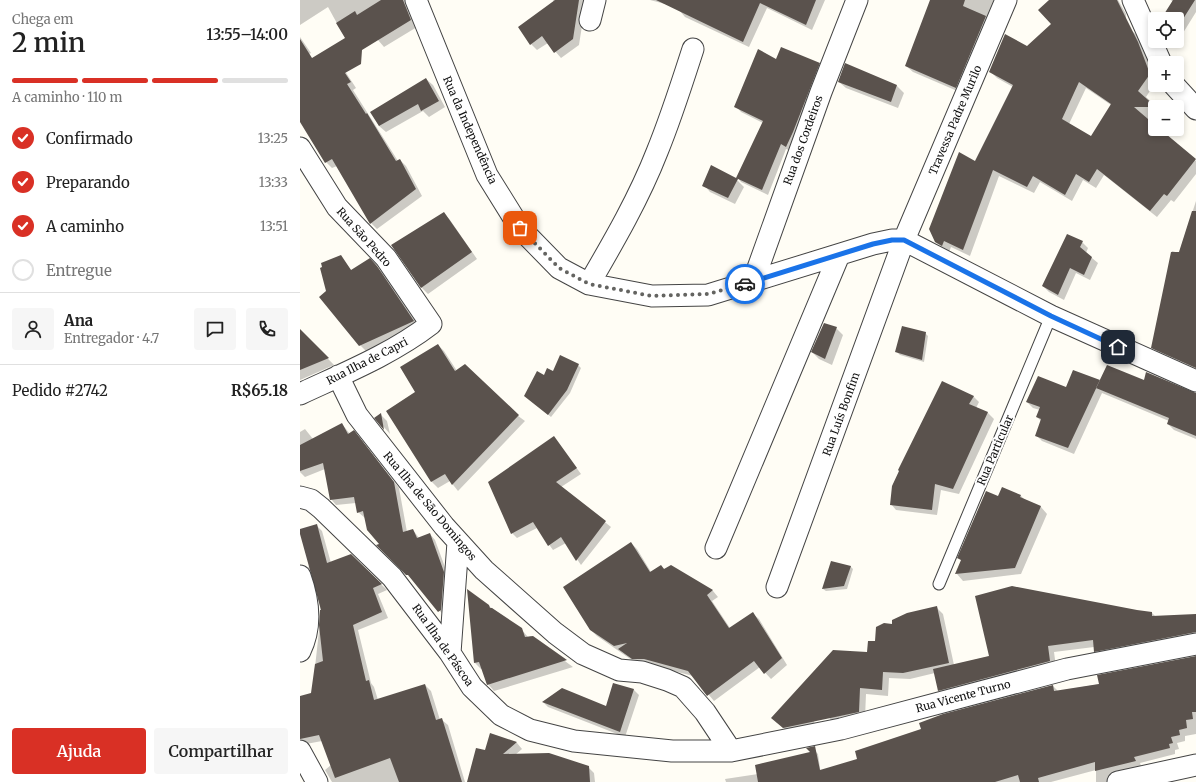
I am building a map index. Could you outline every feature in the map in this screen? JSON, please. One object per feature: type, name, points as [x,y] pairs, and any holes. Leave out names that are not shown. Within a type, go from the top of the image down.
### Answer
[{"type":"street","name":"Rua da Independência","points":[[416,0],[487,174],[520,228],[559,268],[589,284],[652,296],[708,294],[753,282],[879,243],[892,240],[904,240]]},
{"type":"street","points":[[590,20],[595,0]]},
{"type":"street","name":"Rua dos Cordeiros","points":[[753,282],[821,92],[857,0]]},
{"type":"street","name":"Travessa Padre Murilo","points":[[904,240],[1006,0]]},
{"type":"street","points":[[1133,0],[1158,56]]},
{"type":"street","points":[[589,284],[632,206],[657,153],[678,98],[693,49]]},
{"type":"street","points":[[1180,92],[1196,109]]},
{"type":"street","name":"Rua São Pedro","points":[[300,148],[337,207],[386,258],[431,324]]},
{"type":"street","points":[[904,240],[1051,316],[1196,381]]},
{"type":"street","name":"Rua Luís Bonfim","points":[[777,587],[904,240]]},
{"type":"street","points":[[716,548],[839,255]]},
{"type":"street","name":"Rua Ilha de Capri","points":[[300,394],[409,340],[431,324]]},
{"type":"street","name":"Rua Ilha de São Domingos","points":[[338,376],[357,415],[458,542],[484,570],[555,633],[584,654],[619,670],[642,672],[667,680],[683,688],[705,712],[731,751]]},
{"type":"street","name":"Rua Ilha de Páscoa","points":[[300,497],[311,500],[321,508],[392,577],[450,652],[472,688],[501,715],[530,730],[574,741],[672,752],[731,751]]},
{"type":"street","points":[[450,652],[458,542]]},
{"type":"street","points":[[300,576],[306,592],[309,615],[303,645],[300,651]]},
{"type":"street","name":"Rua Vicente Turno","points":[[731,751],[841,729],[1067,669],[1196,644]]},
{"type":"street","points":[[300,752],[317,782]]},
{"type":"street","points":[[1118,782],[1196,765]]},
{"type":"lane","name":"Rua Particular","points":[[939,584],[1051,316]]},
{"type":"building","points":[[381,0],[403,0],[411,20],[362,50],[361,64],[345,73],[351,82],[347,84],[366,114],[367,113],[396,161],[400,159],[416,189],[370,224],[332,159],[325,163],[300,122],[300,39],[312,58],[345,38],[336,23],[355,11],[357,15]]},
{"type":"building","points":[[555,0],[579,0],[573,39],[554,53],[542,36],[530,45],[518,27]]},
{"type":"building","points":[[656,0],[816,0],[806,25],[760,3],[743,42]]},
{"type":"building","points":[[930,0],[965,0],[963,6],[986,16],[956,88],[905,66]]},
{"type":"building","points":[[1049,0],[1117,0],[1138,42],[1148,69],[1148,77],[1138,91],[1148,100],[1148,107],[1134,107],[1148,119],[1148,136],[1168,136],[1196,159],[1167,196],[1164,194],[1150,211],[1097,169],[1089,182],[1076,174],[1065,195],[1033,176],[1027,187],[993,170],[963,250],[944,241],[942,246],[935,242],[929,229],[959,152],[975,161],[1013,85],[989,72],[1005,34],[1027,46],[1051,24],[1038,10]],"holes":[[[1079,82],[1111,104],[1091,136],[1062,119]]]},
{"type":"building","points":[[1173,0],[1195,0],[1184,17],[1184,12],[1165,12]]},
{"type":"building","points":[[781,47],[820,63],[793,132],[786,147],[781,144],[762,190],[736,178],[763,121],[734,107],[758,49],[776,59]]},
{"type":"building","points":[[845,63],[897,85],[891,102],[838,82]]},
{"type":"building","points":[[426,78],[439,101],[421,111],[418,104],[379,126],[370,112]]},
{"type":"building","points":[[711,165],[738,179],[728,198],[702,186]]},
{"type":"building","points":[[1192,211],[1196,211],[1196,368],[1151,348],[1171,252],[1179,252]]},
{"type":"building","points":[[444,212],[472,252],[421,288],[391,245]]},
{"type":"building","points":[[1067,234],[1083,241],[1080,247],[1092,257],[1084,275],[1070,268],[1058,295],[1042,286]]},
{"type":"building","points":[[341,255],[351,270],[370,258],[414,321],[359,346],[319,297],[326,291],[320,268],[322,267],[321,263]]},
{"type":"building","points":[[824,323],[837,327],[825,359],[811,352]]},
{"type":"building","points":[[902,326],[926,332],[922,360],[895,352]]},
{"type":"building","points":[[300,329],[329,358],[300,370]]},
{"type":"building","points":[[438,344],[455,371],[465,364],[519,415],[452,485],[445,474],[431,482],[386,411],[415,392],[400,367]]},
{"type":"building","points":[[560,355],[579,364],[567,390],[548,415],[524,396],[537,371],[544,375],[547,368],[553,371]]},
{"type":"building","points":[[1107,365],[1144,380],[1146,372],[1196,393],[1196,436],[1167,424],[1169,418],[1096,388]]},
{"type":"building","points":[[1073,370],[1100,380],[1068,448],[1035,436],[1041,419],[1036,417],[1040,407],[1026,402],[1038,376],[1066,387]]},
{"type":"building","points":[[942,381],[974,396],[969,404],[988,412],[953,489],[935,484],[932,510],[890,505],[892,486],[899,471],[898,470]]},
{"type":"building","points":[[381,413],[384,430],[374,418]]},
{"type":"building","points":[[342,423],[348,434],[354,430],[394,482],[403,532],[413,529],[417,538],[430,533],[444,572],[441,610],[438,612],[408,575],[406,575],[376,545],[379,544],[367,530],[363,511],[357,513],[354,497],[330,500],[323,463],[300,471],[300,445]]},
{"type":"building","points":[[554,436],[577,468],[556,482],[606,521],[576,561],[561,537],[548,546],[533,522],[511,534],[488,482]]},
{"type":"building","points":[[1002,487],[1041,506],[1015,568],[955,574],[961,560],[957,558],[986,491],[998,496]]},
{"type":"building","points":[[317,524],[327,563],[351,554],[382,584],[373,588],[382,612],[353,625],[366,681],[369,680],[374,700],[425,684],[436,720],[442,718],[462,782],[399,782],[390,758],[335,778],[319,735],[300,739],[300,696],[311,693],[315,664],[323,661],[319,625],[321,610],[300,534],[300,529]]},
{"type":"building","points":[[631,542],[650,572],[661,565],[664,569],[671,565],[713,590],[707,595],[729,628],[753,612],[782,658],[764,674],[754,661],[707,696],[688,671],[644,659],[632,659],[618,649],[627,643],[614,646],[590,630],[563,587]]},
{"type":"building","points":[[831,561],[851,566],[844,586],[822,589]]},
{"type":"building","points":[[1012,586],[1152,612],[1152,616],[1196,614],[1196,632],[1094,652],[1093,640],[1048,646],[1050,661],[938,691],[933,669],[989,656],[975,596]]},
{"type":"building","points":[[467,589],[489,605],[490,608],[522,628],[525,637],[533,636],[567,660],[487,685],[479,662],[474,663]]},
{"type":"building","points":[[937,606],[949,663],[903,673],[883,672],[882,690],[860,688],[859,712],[783,728],[771,718],[833,650],[867,652],[868,641],[875,641],[876,627],[884,623],[892,624],[892,620],[907,613]]},
{"type":"building","points":[[1196,656],[1196,712],[1192,712],[1193,719],[1186,720],[1187,728],[1179,730],[1180,735],[1171,737],[1173,743],[1169,744],[1170,748],[1134,757],[1136,761],[1095,771],[1095,762],[1038,778],[1039,782],[1020,782],[1018,775],[995,782],[758,782],[755,765],[810,752],[806,748],[815,746],[820,770],[857,759],[855,751],[921,729],[919,723],[943,714],[1053,685],[1054,691],[1099,684],[1097,675]]},
{"type":"building","points":[[613,683],[634,689],[620,732],[542,702],[562,688],[606,706]]},
{"type":"building","points":[[490,733],[517,742],[503,754],[549,753],[589,766],[590,782],[467,782],[476,748],[485,750]]},
{"type":"way so far","points":[[520,228],[559,268],[589,284],[652,296],[708,294],[745,284]]},
{"type":"route","points":[[745,284],[873,244],[892,240],[904,240],[1051,316],[1118,347]]}]
